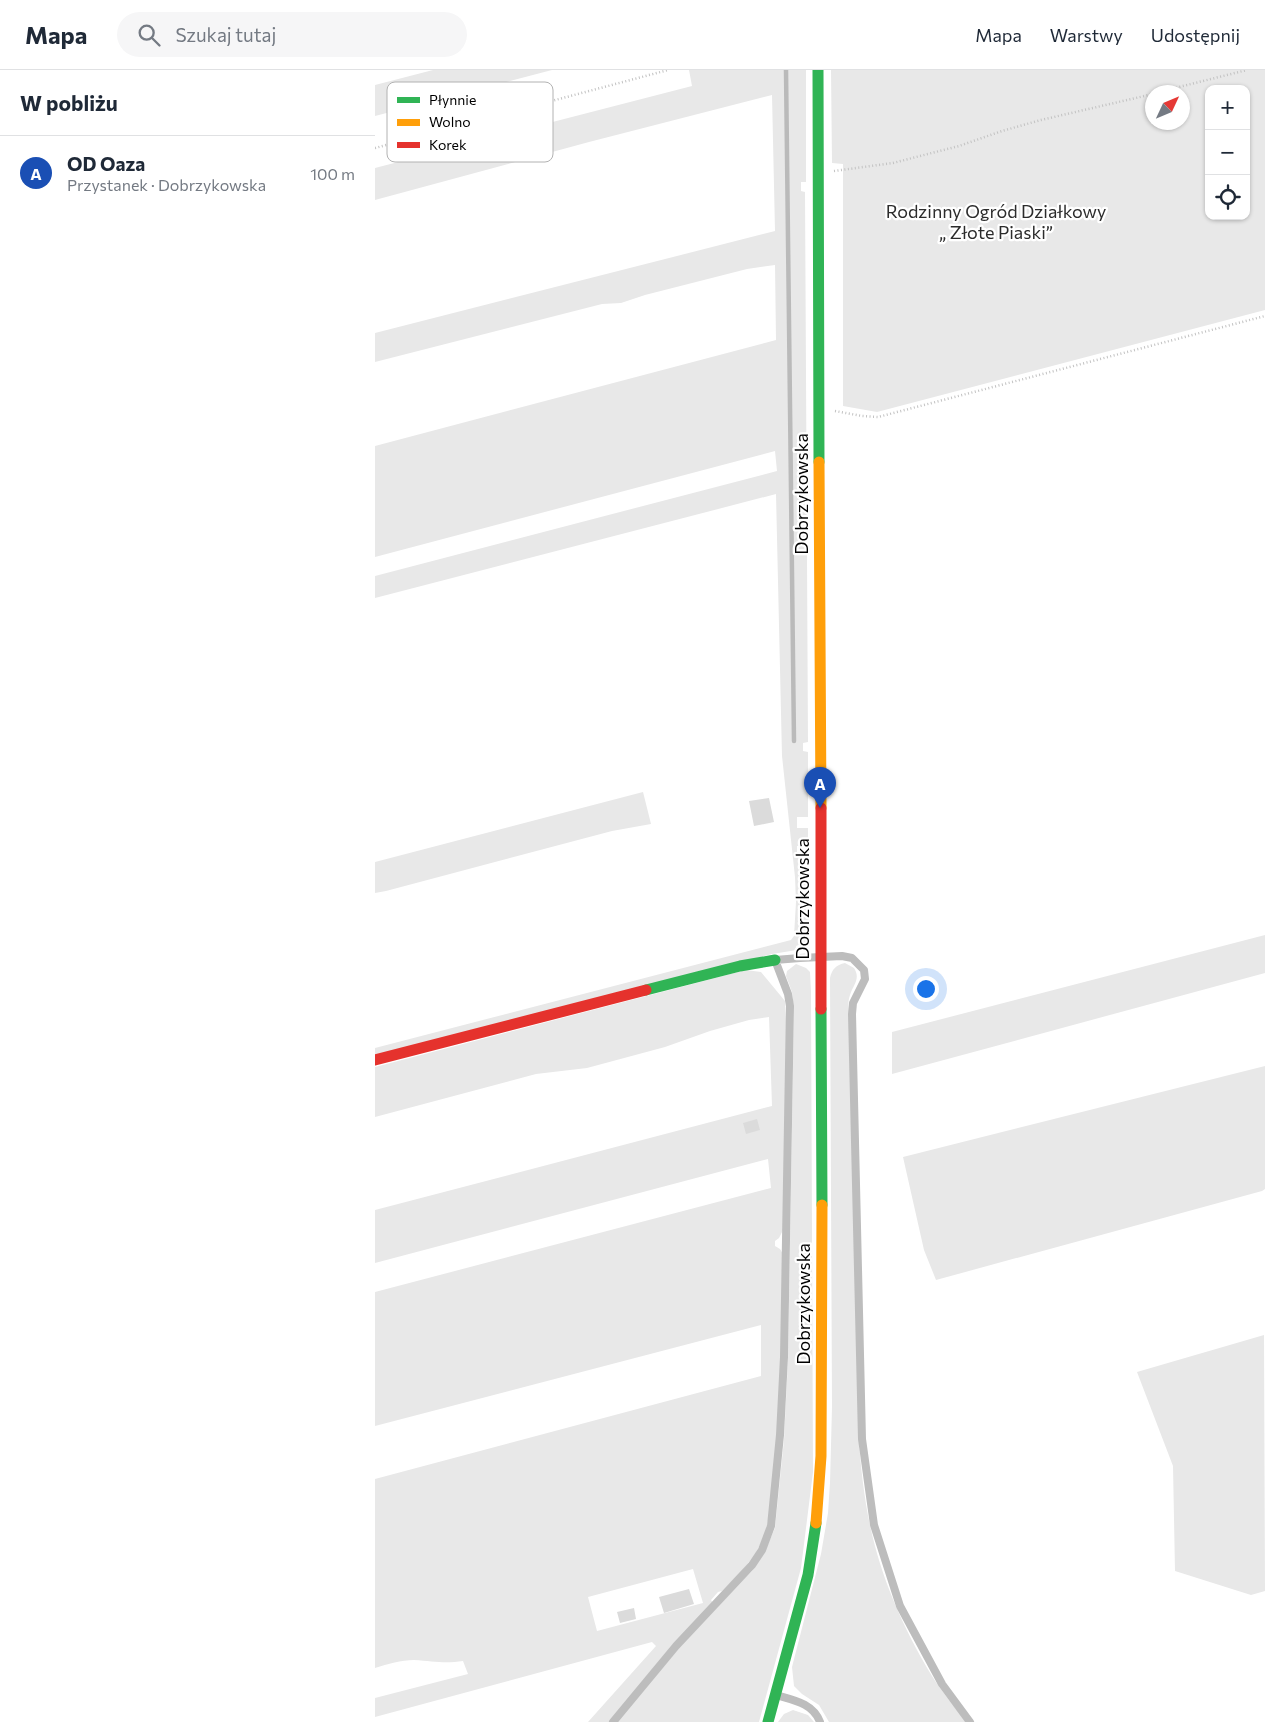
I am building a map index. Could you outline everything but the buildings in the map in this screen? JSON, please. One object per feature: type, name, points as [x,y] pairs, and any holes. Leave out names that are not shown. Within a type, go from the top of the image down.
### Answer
[{"type":"main road","name":"Dobrzykowska","points":[[767,1722],[808,1575],[820,1487],[822,1217],[817,70]]},
{"type":"main road","points":[[375,1060],[740,966],[775,960]]},
{"type":"lane","points":[[613,1722],[676,1646],[757,1558],[768,1537],[771,1526],[780,1435],[784,1357],[790,1058],[789,1000],[775,960],[842,956],[852,958],[865,970],[865,979],[853,1002],[852,1014],[862,1439],[875,1525],[900,1606],[942,1684],[971,1722]]},
{"type":"lane","points":[[776,1695],[801,1702],[812,1708],[820,1722]]},
{"type":"path","points":[[553,101],[668,70]]},
{"type":"path","points":[[1187,85],[1247,70]]},
{"type":"path","points":[[817,173],[893,163],[959,146],[1041,120],[1145,96]]},
{"type":"path","points":[[819,409],[878,417],[1265,316]]},
{"type":"green space","points":[[433,70],[552,70],[506,82],[387,82],[387,113],[375,116],[375,85]]},
{"type":"green space","points":[[689,70],[806,70],[806,182],[801,182],[801,191],[805,192],[808,742],[803,743],[803,751],[808,752],[808,817],[797,817],[797,828],[808,828],[808,846],[797,846],[797,855],[808,855],[809,937],[804,943],[796,946],[797,950],[772,954],[375,1057],[375,1048],[791,940],[794,936],[795,877],[782,756],[776,494],[375,598],[375,576],[777,471],[775,451],[375,557],[375,446],[776,340],[775,265],[747,269],[621,303],[602,304],[375,362],[375,333],[775,231],[772,95],[553,152],[553,122],[692,86]]},
{"type":"green space","name":"Rodzinny Ogród Działkowy „ Złote Piaski”","points":[[831,70],[1265,70],[1265,310],[877,412],[843,406],[843,164],[832,163]]},
{"type":"green space","points":[[398,162],[515,162],[375,200],[375,168]]},
{"type":"green space","points":[[643,792],[651,824],[612,831],[375,893],[375,862]]},
{"type":"green space","points":[[1265,935],[1265,973],[892,1074],[892,1032]]},
{"type":"green space","points":[[845,963],[854,968],[857,975],[849,998],[848,1008],[859,1442],[866,1504],[880,1564],[903,1622],[932,1676],[966,1722],[829,1722],[819,1705],[802,1694],[794,1686],[792,1667],[821,1554],[828,1513],[832,1407],[830,978],[835,968]]},
{"type":"green space","points":[[796,964],[810,972],[811,992],[813,1472],[801,1568],[759,1722],[617,1722],[684,1642],[752,1571],[765,1551],[775,1528],[784,1440],[788,1360],[794,1010],[792,992],[786,976],[787,971]]},
{"type":"green space","points":[[746,970],[761,972],[785,1001],[787,1038],[783,1230],[775,1241],[775,1246],[783,1254],[781,1364],[776,1447],[768,1523],[760,1546],[745,1566],[711,1600],[713,1603],[671,1646],[609,1722],[588,1722],[656,1646],[652,1642],[375,1717],[375,1698],[468,1674],[463,1661],[409,1660],[375,1668],[375,1479],[761,1376],[761,1325],[375,1426],[375,1292],[771,1188],[768,1159],[375,1263],[375,1210],[772,1106],[769,1017],[749,1020],[665,1047],[587,1068],[536,1074],[375,1117],[375,1067]],"holes":[[[693,1569],[703,1603],[597,1631],[588,1597]]]},
{"type":"green space","points":[[1265,1066],[1265,1189],[1262,1191],[936,1280],[924,1250],[903,1157]]},
{"type":"green space","points":[[1264,1335],[1265,1591],[1251,1595],[1175,1571],[1173,1466],[1137,1372]]},
{"type":"green space","points":[[793,1710],[808,1715],[814,1722],[778,1722],[784,1714]]},
{"type":"waterway","points":[[786,70],[794,741]]},
{"type":"traffic: fast","points":[[818,70],[819,462]]},
{"type":"traffic: fast","points":[[646,990],[740,966],[775,960]]},
{"type":"traffic: fast","points":[[821,1009],[822,1205]]},
{"type":"traffic: fast","points":[[768,1722],[808,1575],[816,1523]]},
{"type":"traffic: slow","points":[[819,462],[821,808]]},
{"type":"traffic: slow","points":[[816,1523],[821,1456],[822,1205]]},
{"type":"traffic: jam","points":[[821,808],[821,1009]]},
{"type":"traffic: jam","points":[[375,1060],[646,990]]},
{"type":"place","name":"OD Oaza","points":[[820,808]]}]
